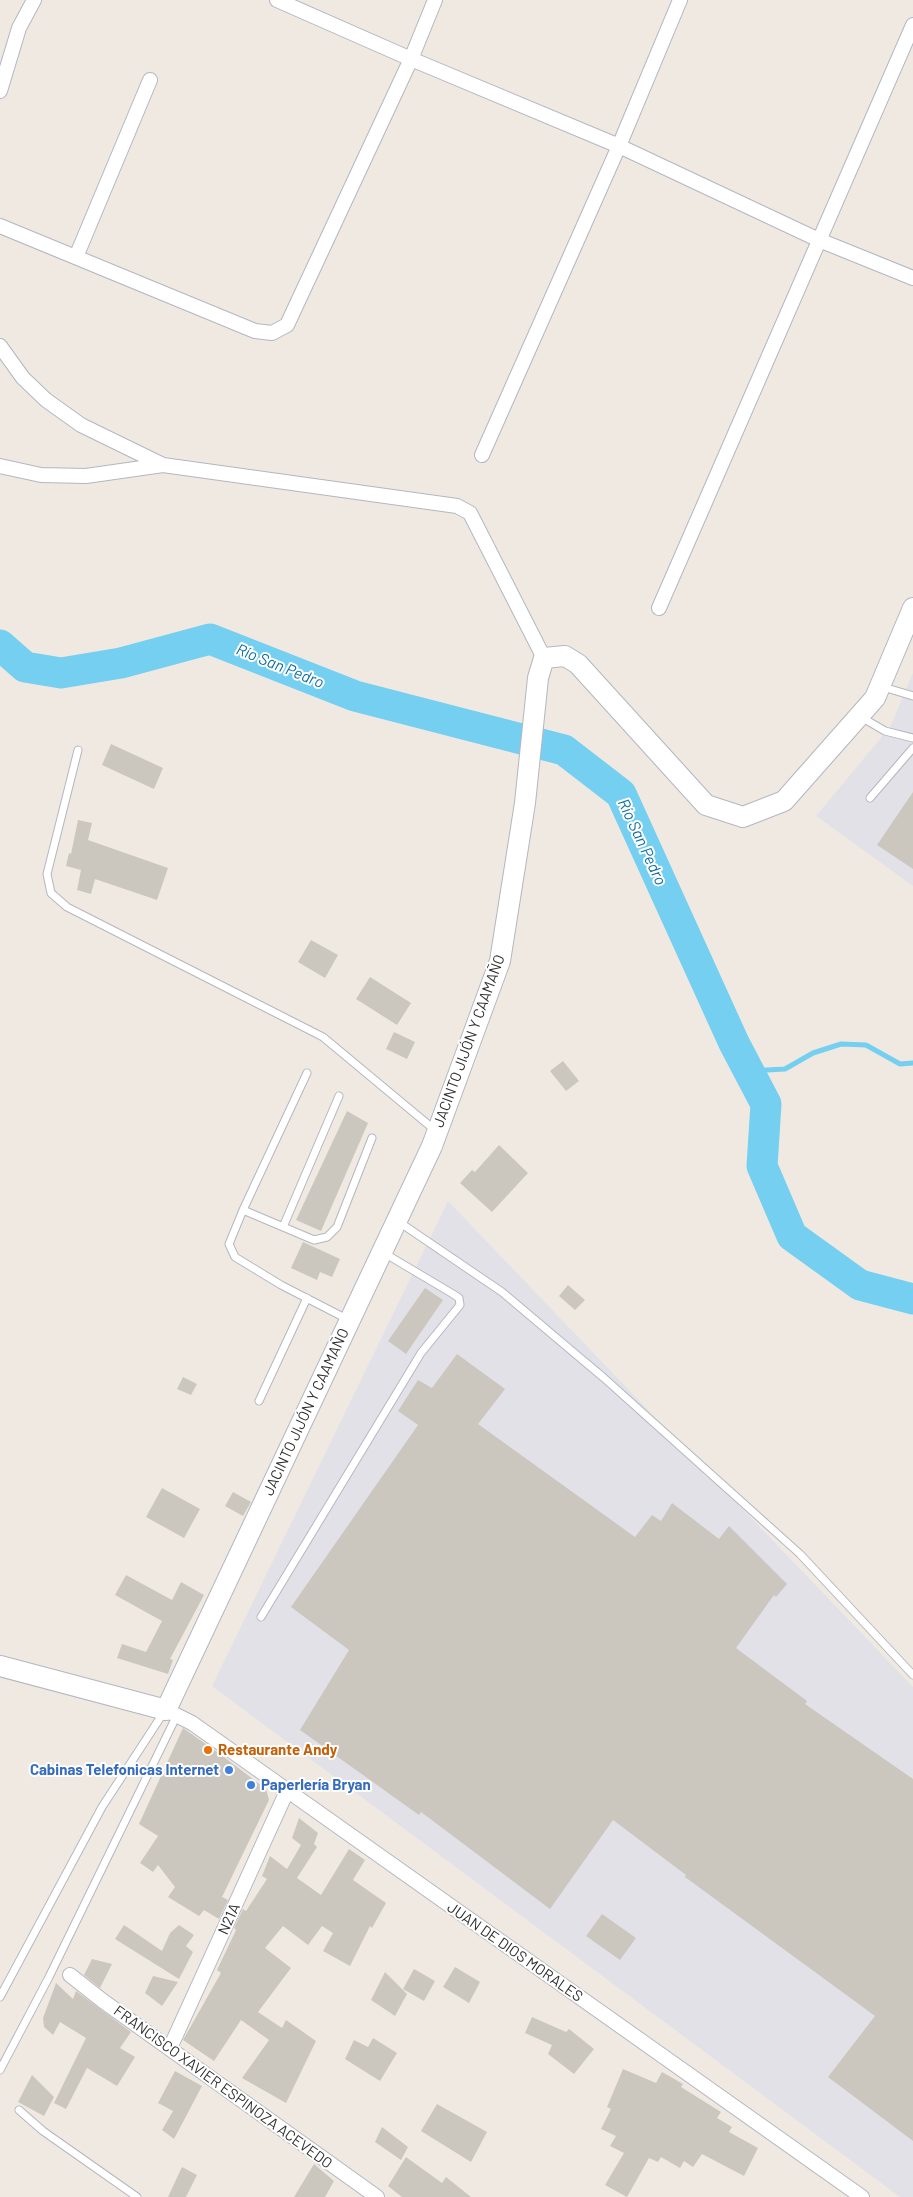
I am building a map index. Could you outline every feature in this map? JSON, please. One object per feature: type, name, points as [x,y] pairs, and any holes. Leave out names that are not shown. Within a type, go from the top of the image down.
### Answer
[{"type":"street","points":[[0,91],[19,28],[34,0]]},
{"type":"street","points":[[277,0],[411,59],[619,146],[819,240],[913,278]]},
{"type":"street","points":[[0,226],[255,331],[272,333],[287,325],[411,59],[435,0]]},
{"type":"street","points":[[482,455],[619,146],[680,0]]},
{"type":"street","points":[[659,608],[913,25]]},
{"type":"street","points":[[76,257],[150,80]]},
{"type":"street","points":[[0,346],[23,378],[46,400],[81,425],[163,465]]},
{"type":"street","points":[[0,466],[41,475],[86,476],[163,465],[457,506],[470,513],[544,658],[565,656],[578,664],[706,805],[743,817],[784,801],[875,698],[913,608]]},
{"type":"street","name":"JACINTO JIJÓN Y CAAMAÑO","points":[[171,1713],[437,1131],[500,961],[525,803],[538,678],[544,658]]},
{"type":"street","points":[[0,1666],[171,1713]]},
{"type":"street","name":"JUAN DE DIOS MORALES","points":[[171,1713],[192,1723],[862,2197]]},
{"type":"street","name":"N21A","points":[[170,2048],[287,1791]]},
{"type":"street","name":"FRANCISCO XAVIER ESPINOZA ACEVEDO","points":[[70,1975],[102,2001],[377,2197]]},
{"type":"lane","points":[[880,686],[913,696]]},
{"type":"lane","points":[[859,716],[885,731],[913,738]]},
{"type":"lane","points":[[870,798],[913,748]]},
{"type":"lane","points":[[78,750],[47,874],[51,893],[67,907],[323,1037],[437,1131]]},
{"type":"lane","points":[[307,1072],[229,1244],[234,1257],[281,1285],[350,1320]]},
{"type":"lane","points":[[283,1227],[339,1096]]},
{"type":"lane","points":[[243,1210],[314,1240],[327,1237],[337,1227],[372,1138]]},
{"type":"lane","points":[[396,1220],[502,1292],[604,1378],[800,1554],[913,1675]]},
{"type":"lane","points":[[260,1617],[421,1354],[460,1305],[459,1298],[454,1294],[382,1251]]},
{"type":"lane","points":[[259,1401],[307,1298]]},
{"type":"lane","points":[[0,1997],[102,1807],[171,1713]]},
{"type":"lane","points":[[0,2070],[48,1978],[171,1713]]},
{"type":"lane","points":[[19,2110],[43,2131],[137,2197]]},
{"type":"shaded area","points":[[913,673],[913,886],[816,816],[890,727]]},
{"type":"shaded area","points":[[448,1201],[913,1687],[913,2197],[900,2197],[212,1686]]},
{"type":"building","points":[[111,744],[163,768],[154,789],[102,765]]},
{"type":"building","points":[[913,792],[913,869],[877,845]]},
{"type":"building","points":[[78,820],[92,823],[88,840],[168,868],[157,900],[95,879],[91,894],[77,890],[81,870],[66,866],[69,853],[71,854]]},
{"type":"building","points":[[311,940],[338,955],[325,978],[298,962]]},
{"type":"building","points":[[370,977],[411,1003],[397,1025],[356,999]]},
{"type":"building","points":[[394,1032],[415,1042],[407,1059],[386,1049]]},
{"type":"building","points":[[563,1061],[579,1081],[566,1091],[550,1071]]},
{"type":"building","points":[[347,1111],[368,1123],[321,1231],[296,1220]]},
{"type":"building","points":[[499,1145],[528,1173],[492,1212],[460,1183],[472,1170],[475,1172]]},
{"type":"building","points":[[303,1242],[340,1259],[332,1277],[320,1272],[317,1280],[291,1268]]},
{"type":"building","points":[[568,1285],[585,1300],[575,1310],[559,1296]]},
{"type":"building","points":[[425,1288],[443,1300],[406,1354],[388,1341]]},
{"type":"building","points":[[457,1354],[505,1389],[478,1424],[635,1537],[652,1515],[661,1521],[672,1503],[719,1539],[729,1526],[787,1584],[776,1597],[774,1595],[736,1648],[807,1701],[805,1704],[913,1779],[913,2141],[828,2077],[875,2016],[685,1877],[686,1875],[613,1820],[550,1909],[421,1812],[419,1815],[300,1730],[349,1650],[291,1607],[418,1425],[398,1411],[418,1380],[432,1388]]},
{"type":"building","points":[[183,1377],[197,1384],[191,1395],[177,1389]]},
{"type":"building","points":[[162,1488],[200,1509],[184,1538],[146,1517]]},
{"type":"building","points":[[233,1492],[251,1502],[243,1516],[225,1506]]},
{"type":"building","points":[[126,1575],[172,1600],[181,1582],[204,1595],[170,1659],[173,1660],[168,1674],[117,1658],[122,1644],[146,1652],[162,1621],[115,1595]]},
{"type":"building","points":[[183,1728],[266,1789],[269,1800],[222,1897],[228,1900],[219,1919],[204,1910],[199,1916],[168,1897],[175,1887],[158,1865],[153,1872],[140,1863],[158,1836],[139,1824]]},
{"type":"building","points":[[299,1818],[318,1833],[314,1844],[317,1847],[297,1878],[321,1895],[349,1849],[365,1860],[353,1880],[386,1903],[372,1928],[370,1926],[350,1966],[323,1951],[333,1933],[322,1926],[308,1945],[283,1926],[265,1948],[291,1968],[258,2012],[282,2028],[286,2020],[316,2041],[286,2103],[242,2078],[269,2040],[241,2020],[214,2061],[183,2040],[221,1973],[217,1970],[236,1930],[234,1928],[243,1909],[246,1911],[267,1879],[262,1876],[270,1856],[287,1869],[301,1845],[292,1838]]},
{"type":"building","points":[[602,1914],[636,1938],[620,1960],[586,1936]]},
{"type":"building","points":[[124,1925],[162,1951],[170,1933],[179,1925],[194,1935],[186,1946],[193,1952],[179,1979],[115,1939]]},
{"type":"building","points":[[92,1959],[112,1964],[100,1988],[84,1975]]},
{"type":"building","points":[[455,1967],[480,1982],[469,2003],[443,1987]]},
{"type":"building","points":[[414,1969],[435,1981],[424,2001],[403,1989]]},
{"type":"building","points":[[385,1972],[407,1994],[395,2016],[371,2000]]},
{"type":"building","points":[[153,1976],[178,1982],[162,2006],[145,1993]]},
{"type":"building","points":[[56,1983],[73,1999],[76,1991],[131,2032],[120,2048],[135,2057],[117,2086],[87,2068],[66,2109],[54,2103],[86,2038],[60,2022],[53,2035],[44,2027],[43,2018]]},
{"type":"building","points":[[532,2017],[566,2032],[569,2029],[594,2049],[574,2074],[548,2054],[552,2045],[525,2033]]},
{"type":"building","points":[[373,2038],[397,2053],[380,2081],[345,2059],[354,2040],[368,2047]]},
{"type":"building","points":[[623,2069],[656,2083],[662,2072],[683,2084],[681,2087],[721,2112],[717,2118],[732,2127],[729,2132],[758,2148],[744,2176],[702,2154],[693,2167],[684,2161],[680,2168],[661,2157],[658,2162],[649,2158],[627,2197],[605,2185],[624,2153],[610,2146],[616,2136],[601,2129],[611,2109],[607,2107]]},
{"type":"building","points":[[175,2071],[202,2086],[174,2139],[162,2130],[173,2111],[158,2103]]},
{"type":"building","points":[[32,2075],[54,2097],[44,2116],[18,2102]]},
{"type":"building","points":[[437,2104],[487,2132],[471,2162],[421,2131]]},
{"type":"building","points":[[382,2127],[408,2147],[401,2160],[375,2142]]},
{"type":"building","points":[[406,2157],[442,2183],[446,2177],[471,2197],[402,2197],[388,2186]]},
{"type":"building","points":[[314,2164],[334,2181],[325,2197],[294,2197]]},
{"type":"building","points":[[182,2167],[197,2175],[186,2197],[168,2197]]},
{"type":"waterway","name":"Río San Pedro","points":[[0,645],[25,667],[61,673],[121,663],[210,639],[355,696],[564,750],[621,794],[734,1043],[766,1104],[762,1166],[792,1236],[860,1285],[913,1299]]},
{"type":"waterway","points":[[749,1071],[785,1069],[813,1053],[841,1044],[866,1045],[900,1064],[913,1063]]},
{"type":"place","name":"Restaurante Andy","points":[[208,1750]]},
{"type":"place","name":"Cabinas Telefonicas Internet","points":[[229,1770]]},
{"type":"place","name":"Paperlería Bryan","points":[[251,1785]]}]
